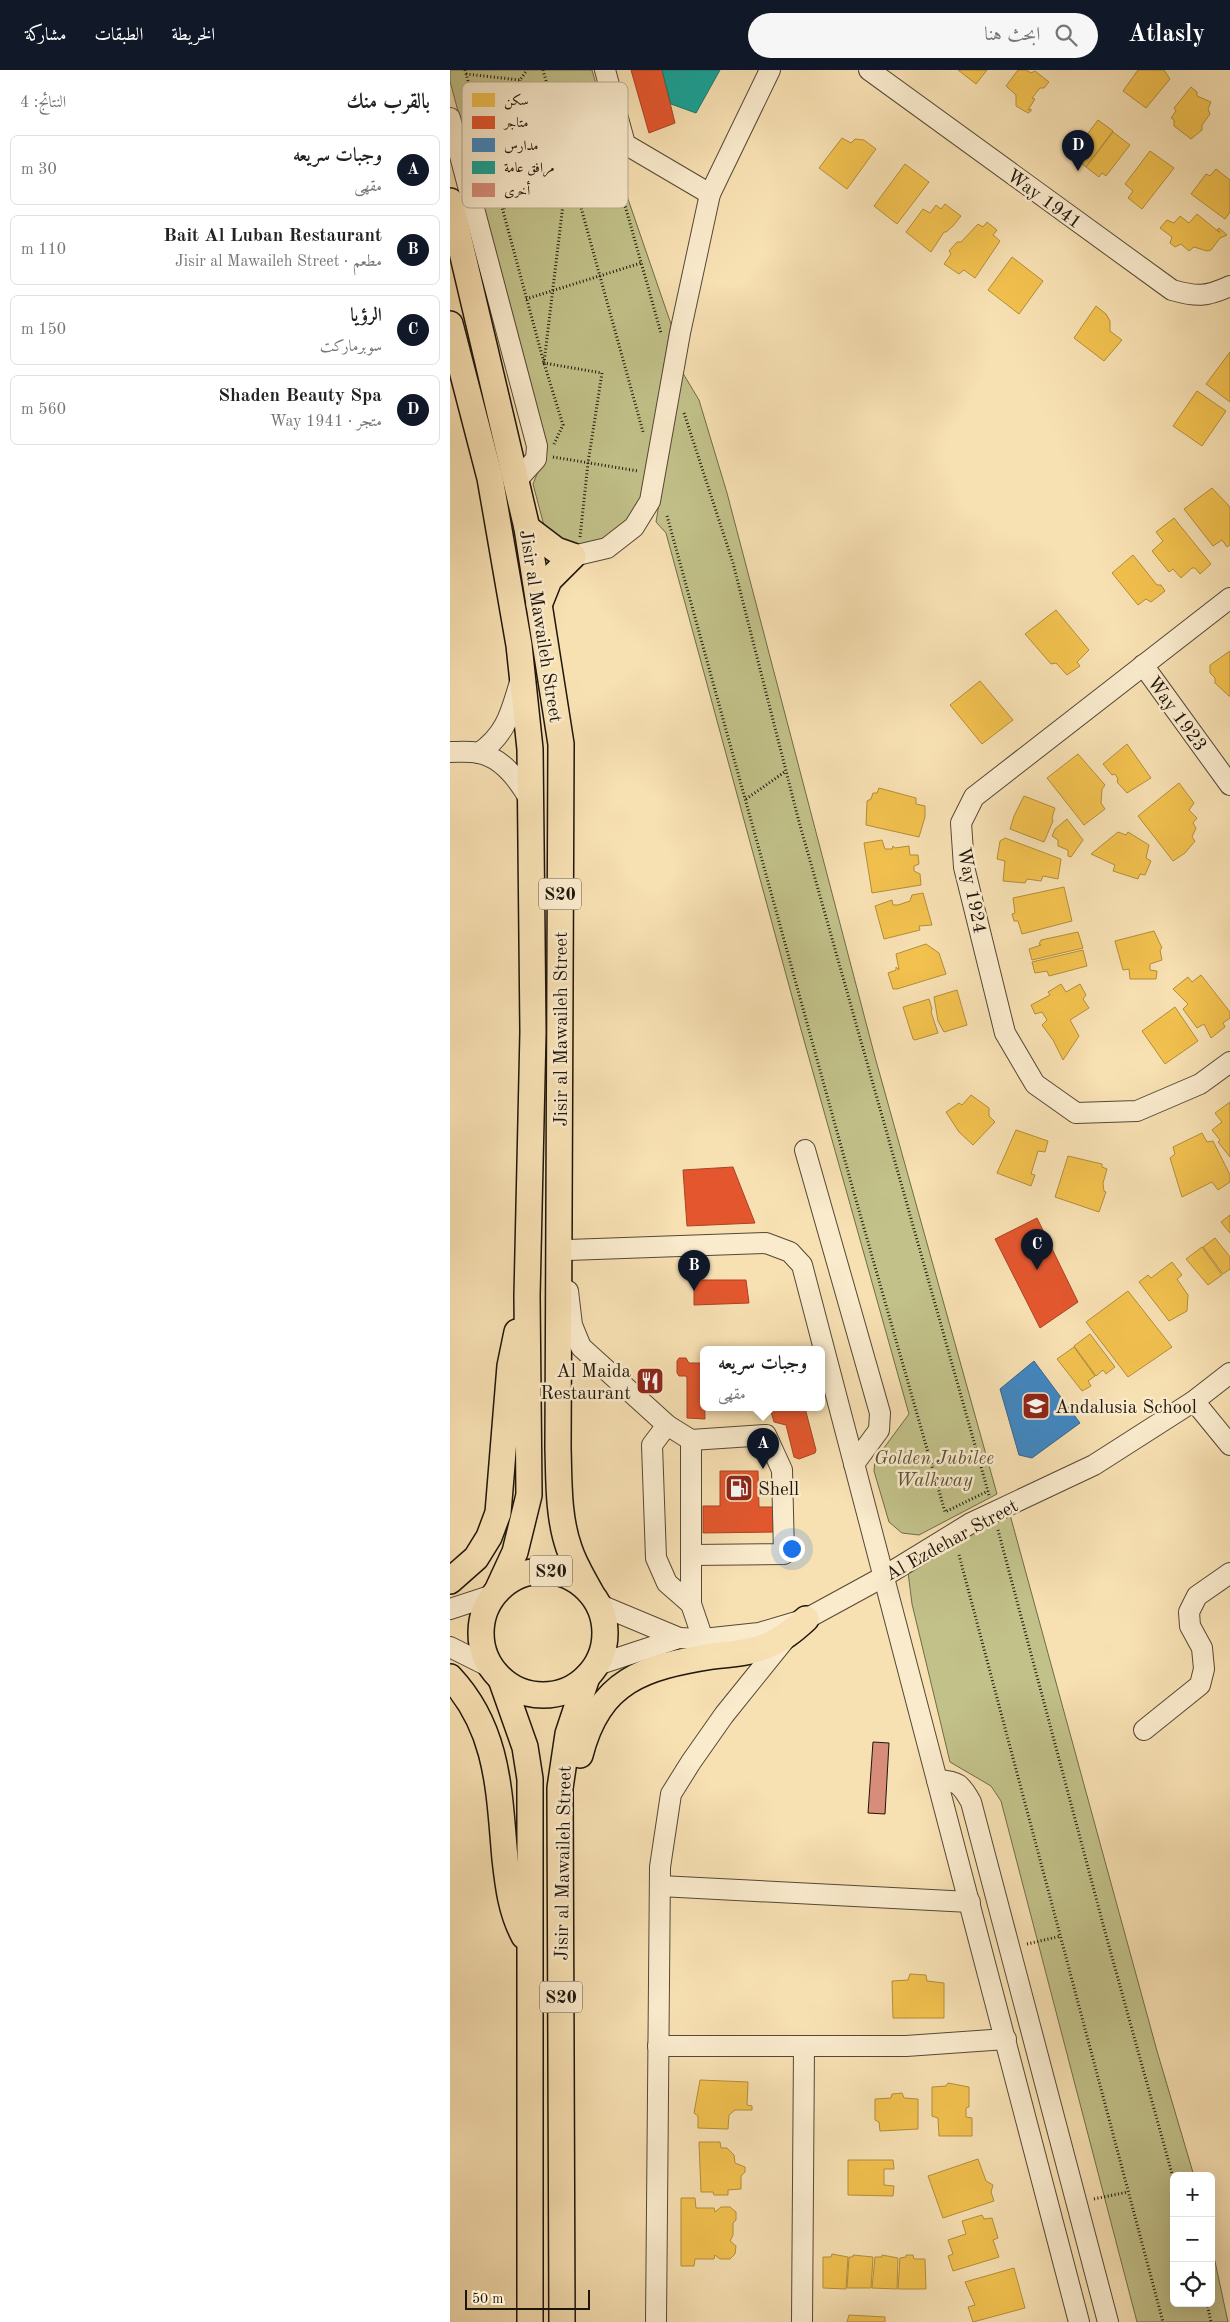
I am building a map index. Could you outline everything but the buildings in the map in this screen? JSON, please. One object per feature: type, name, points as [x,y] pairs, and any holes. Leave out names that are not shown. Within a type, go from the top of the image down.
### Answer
[{"type":"main road","name":"Jisir al Mawaileh Street","points":[[450,201],[518,480],[561,744],[558,1448],[561,1508],[569,1548],[596,1599]]},
{"type":"main road","name":"Jisir al Mawaileh Street","points":[[450,324],[490,478],[522,674],[530,749],[532,802],[532,1032],[527,1296],[529,1495],[515,1552],[495,1593]]},
{"type":"main road","points":[[527,528],[556,550],[581,548]]},
{"type":"main road","points":[[539,605],[549,580],[581,548]]},
{"type":"main road","points":[[450,1581],[476,1558],[489,1537],[498,1513],[510,1366],[517,1330],[527,1296]]},
{"type":"main road","name":"S20","points":[[497,1674],[483,1651],[480,1632],[484,1612],[495,1593],[510,1579],[527,1572],[545,1570],[562,1573],[578,1581],[596,1599],[606,1625],[604,1646],[592,1671]]},
{"type":"main road","points":[[560,1946],[567,1900],[577,1764],[590,1723],[606,1700],[626,1682],[651,1668],[764,1647],[787,1636],[806,1618]]},
{"type":"main road","name":"Jisir al Mawaileh Street","points":[[562,2322],[560,1788],[568,1734],[592,1671]]},
{"type":"main road","points":[[497,1674],[517,1689],[535,1694],[554,1694],[572,1688],[592,1671]]},
{"type":"main road","name":"Jisir al Mawaileh Street","points":[[497,1674],[525,1747],[530,1779],[530,2322]]},
{"type":"main road","points":[[450,1677],[473,1707],[485,1730],[493,1755],[510,1901],[518,1925],[529,1947]]},
{"type":"street","points":[[581,548],[607,548],[634,528],[650,501],[672,376],[710,194],[770,70]]},
{"type":"street","name":"Way 1941","points":[[869,70],[1172,290],[1192,296],[1209,296],[1230,286]]},
{"type":"street","points":[[450,118],[462,163]]},
{"type":"street","points":[[628,145],[710,194]]},
{"type":"street","points":[[474,208],[537,446],[536,458],[518,480]]},
{"type":"street","name":"Way 1924","points":[[1230,598],[974,797],[962,823],[964,868],[1005,1033],[1036,1084],[1076,1113],[1137,1111],[1200,1084],[1230,1062]]},
{"type":"street","name":"Way 1923","points":[[1144,665],[1230,785]]},
{"type":"street","points":[[479,753],[494,743],[505,727],[522,674]]},
{"type":"street","points":[[450,752],[479,753],[496,761],[510,772],[532,802]]},
{"type":"street","points":[[806,1150],[880,1413],[879,1430],[854,1464]]},
{"type":"street","points":[[559,1180],[566,1207],[568,1296],[572,1325],[580,1347],[667,1425],[691,1440],[766,1435],[782,1470],[784,1554],[692,1555]]},
{"type":"street","points":[[568,1250],[766,1243],[790,1252],[802,1265],[823,1346]]},
{"type":"street","points":[[825,1353],[1079,2322]]},
{"type":"street","name":"Al Ezdehar Street","points":[[596,1599],[679,1638],[703,1639],[759,1633],[806,1618],[883,1577],[971,1523],[1094,1465],[1194,1401],[1230,1373]]},
{"type":"street","points":[[1194,1401],[1230,1445]]},
{"type":"street","points":[[667,1425],[652,1444],[656,1558],[666,1583],[691,1604]]},
{"type":"street","points":[[691,1440],[691,1604],[703,1639]]},
{"type":"street","points":[[1144,1730],[1200,1685],[1204,1669],[1202,1648],[1190,1626],[1189,1612],[1197,1596],[1230,1573]]},
{"type":"street","points":[[450,1609],[495,1593]]},
{"type":"street","points":[[656,2322],[660,1867],[671,1794],[690,1762],[724,1715],[787,1636]]},
{"type":"street","name":"Al Ezdehar Street","points":[[592,1671],[679,1638]]},
{"type":"street","points":[[450,1647],[497,1674]]},
{"type":"street","points":[[938,1780],[952,1780],[962,1787],[971,1802],[1108,2322]]},
{"type":"street","points":[[660,1886],[970,1902]]},
{"type":"street","points":[[658,2046],[906,2046],[1006,2039]]},
{"type":"street","points":[[802,2322],[804,2046]]},
{"type":"path","points":[[466,72],[520,80],[527,70]]},
{"type":"path","points":[[502,208],[563,425],[552,448]]},
{"type":"path","points":[[503,212],[504,208]]},
{"type":"path","points":[[544,363],[562,208]]},
{"type":"path","points":[[581,208],[643,432]]},
{"type":"path","points":[[626,208],[663,340]]},
{"type":"path","points":[[526,299],[641,264]]},
{"type":"path","points":[[544,363],[602,373],[588,463],[580,540],[581,548]]},
{"type":"path","points":[[672,376],[733,563],[786,771],[988,1490],[1109,1948],[1171,2172]]},
{"type":"path","points":[[548,456],[642,472],[640,480]]},
{"type":"path","points":[[667,516],[852,1186],[945,1512],[988,1490]]},
{"type":"path","points":[[746,799],[786,771]]},
{"type":"path","points":[[959,1555],[1163,2322]]},
{"type":"path","points":[[1009,1948],[1061,1936]]},
{"type":"path","points":[[1076,2203],[1128,2192]]},
{"type":"path","points":[[1207,2307],[1211,2322]]},
{"type":"green space","points":[[450,70],[592,70],[595,82],[462,82],[462,127],[450,81]]},
{"type":"green space","points":[[628,199],[671,324],[641,500],[633,521],[607,542],[568,546],[547,537],[533,484],[547,449],[483,208],[628,208]]},
{"type":"green space","name":"Golden Jubilee Walkway","points":[[681,370],[699,400],[727,493],[875,1057],[997,1494],[919,1535],[902,1533],[889,1522],[874,1471],[875,1460],[909,1414],[800,1026],[666,533],[656,522]]},
{"type":"green space","name":"Golden Jubilee Walkway","points":[[1009,1511],[1157,2051],[1193,2172],[1170,2172],[1170,2307],[1215,2307],[1215,2262],[1228,2322],[1137,2322],[1001,1801],[991,1786],[950,1762],[912,1604],[908,1572]]},
{"type":"place","name":"Shaden Beauty Spa","points":[[1078,171]]},
{"type":"place","name":"الرؤيا","points":[[1037,1270]]},
{"type":"place","name":"Bait Al Luban Restaurant","points":[[694,1291]]},
{"type":"place","name":"Al Maida Restaurant","points":[[650,1381]]},
{"type":"place","name":"Andalusia School","points":[[1036,1406]]},
{"type":"place","name":"وجبات سريعه","points":[[763,1469]]},
{"type":"place","name":"Shell","points":[[739,1488]]}]
